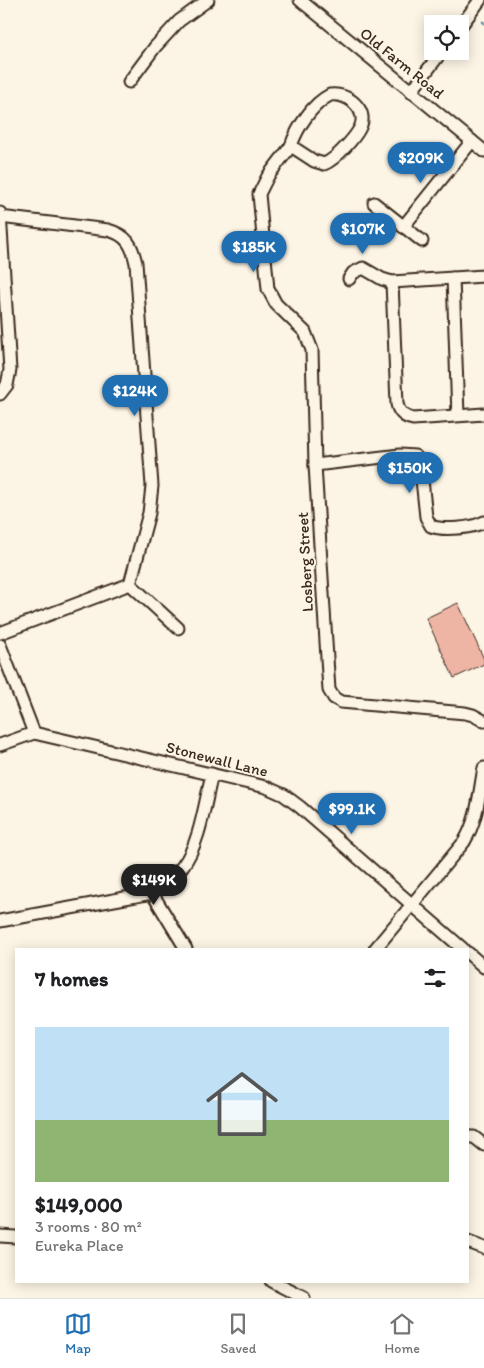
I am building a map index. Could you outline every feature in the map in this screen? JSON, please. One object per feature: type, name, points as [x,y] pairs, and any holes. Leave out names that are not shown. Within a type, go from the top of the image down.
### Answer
[{"type":"street","points":[[129,82],[155,47],[179,21],[208,0]]},
{"type":"street","name":"Old Farm Road","points":[[300,0],[484,151]]},
{"type":"street","points":[[468,15],[480,0]]},
{"type":"street","points":[[411,92],[435,60]]},
{"type":"street","points":[[336,94],[346,98],[360,111],[361,127],[335,158],[328,163],[314,162],[291,146],[314,108],[330,95],[336,94]]},
{"type":"street","points":[[404,227],[472,141]]},
{"type":"street","name":"Losberg Street","points":[[291,146],[268,176],[260,190],[259,201],[268,290],[276,304],[296,321],[305,332],[311,345],[315,465],[330,694],[341,702],[465,713],[482,720]]},
{"type":"street","points":[[374,203],[422,241]]},
{"type":"street","points":[[0,394],[7,385],[10,370],[0,215],[108,230],[122,235],[132,245],[136,263],[152,486],[149,512],[130,584]]},
{"type":"street","points":[[349,279],[353,273],[363,268],[382,279],[392,282],[484,276]]},
{"type":"street","points":[[453,278],[458,415]]},
{"type":"street","points":[[392,282],[398,409],[404,416],[413,419],[484,414]]},
{"type":"street","points":[[315,465],[415,456],[420,462],[425,512],[431,526],[443,529],[474,526],[484,522]]},
{"type":"street","points":[[130,584],[178,628]]},
{"type":"street","points":[[0,633],[130,584]]},
{"type":"street","points":[[0,645],[34,733],[0,745]]},
{"type":"street","name":"Stonewall Lane","points":[[34,733],[266,787],[284,795],[462,948]]},
{"type":"street","points":[[375,948],[464,842],[473,827],[484,768]]},
{"type":"street","points":[[0,921],[152,893],[171,878],[188,858],[195,839],[212,774]]},
{"type":"street","points":[[152,893],[185,948]]},
{"type":"street","points":[[469,954],[484,967]]},
{"type":"street","points":[[469,1137],[474,1137],[484,1145]]},
{"type":"street","points":[[0,1236],[15,1237]]},
{"type":"street","points":[[469,1242],[484,1248]]},
{"type":"street","points":[[275,1283],[304,1298]]},
{"type":"building","points":[[458,603],[484,659],[484,664],[454,678],[426,618]]}]
